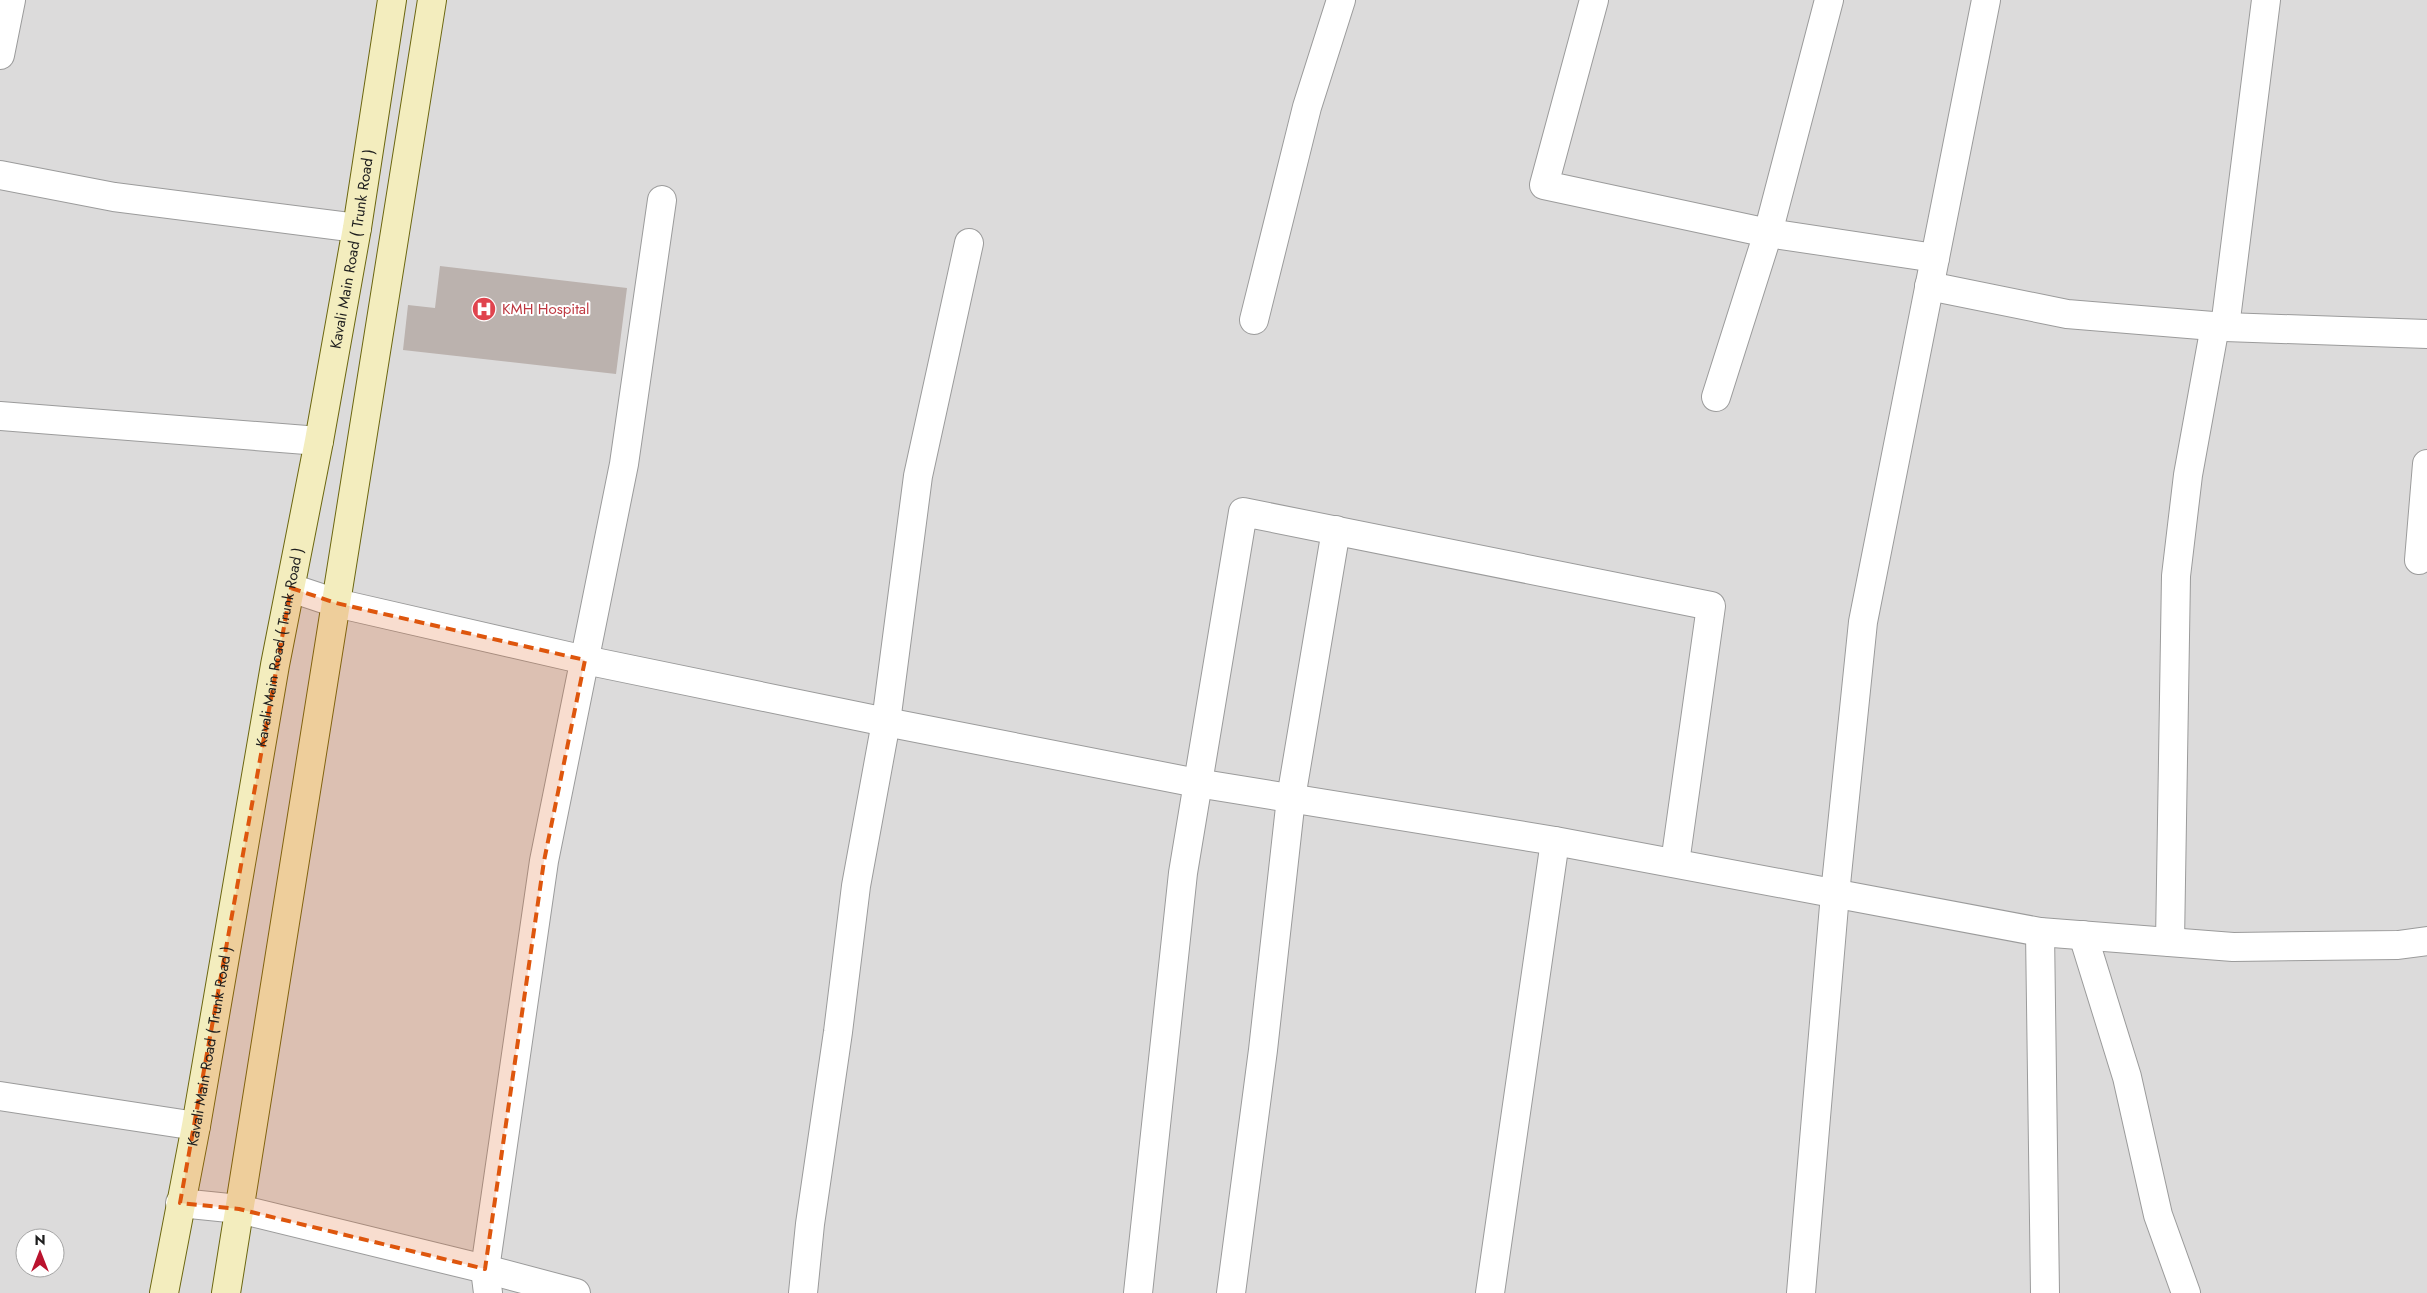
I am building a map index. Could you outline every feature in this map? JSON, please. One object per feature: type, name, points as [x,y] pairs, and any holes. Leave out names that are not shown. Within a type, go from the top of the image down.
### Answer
[{"type":"main road","name":"Kavali Main Road ( Trunk Road )","points":[[164,1293],[196,1126],[275,665],[319,441],[357,228],[392,0]]},
{"type":"main road","points":[[226,1293],[432,0]]},
{"type":"street","points":[[0,55],[11,0]]},
{"type":"street","points":[[1254,320],[1307,107],[1341,0]]},
{"type":"street","points":[[1594,0],[1544,185],[1768,233],[1935,258]]},
{"type":"street","points":[[1716,398],[1768,233],[1829,0]]},
{"type":"street","points":[[1800,1293],[1863,622],[1986,0]]},
{"type":"street","points":[[2170,942],[2176,576],[2188,475],[2220,327],[2266,0]]},
{"type":"street","points":[[0,174],[114,197],[357,228]]},
{"type":"street","points":[[487,1281],[544,861],[624,464],[662,200]]},
{"type":"street","points":[[803,1293],[810,1224],[837,1042],[856,886],[886,722],[918,476],[969,243]]},
{"type":"street","points":[[1929,286],[2067,314],[2220,327],[2427,334]]},
{"type":"street","points":[[0,416],[319,441]]},
{"type":"street","points":[[2419,560],[2427,464]]},
{"type":"street","points":[[1138,1293],[1183,873],[1243,512],[1711,606],[1675,863]]},
{"type":"street","points":[[1231,1293],[1263,1050],[1290,798],[1336,530]]},
{"type":"street","points":[[291,588],[336,603],[585,660],[886,722],[1197,783],[1555,841],[2040,932],[2233,947],[2398,945],[2427,940]]},
{"type":"street","points":[[1490,1293],[1555,841]]},
{"type":"street","points":[[2040,932],[2045,1293]]},
{"type":"street","points":[[2083,935],[2127,1077],[2158,1215],[2186,1293]]},
{"type":"street","points":[[0,1096],[196,1126]]},
{"type":"street","points":[[180,1202],[239,1209],[487,1281],[576,1293]]},
{"type":"highlighted area","points":[[291,588],[336,603],[585,660],[544,861],[485,1269],[239,1209],[180,1203]]},
{"type":"shaded area","points":[[0,0],[2427,0],[2427,1293],[0,1293]]},
{"type":"building","points":[[440,266],[627,288],[616,374],[403,350],[408,305],[435,308]]},
{"type":"place","name":"KMH Hospital","points":[[484,309]]}]
